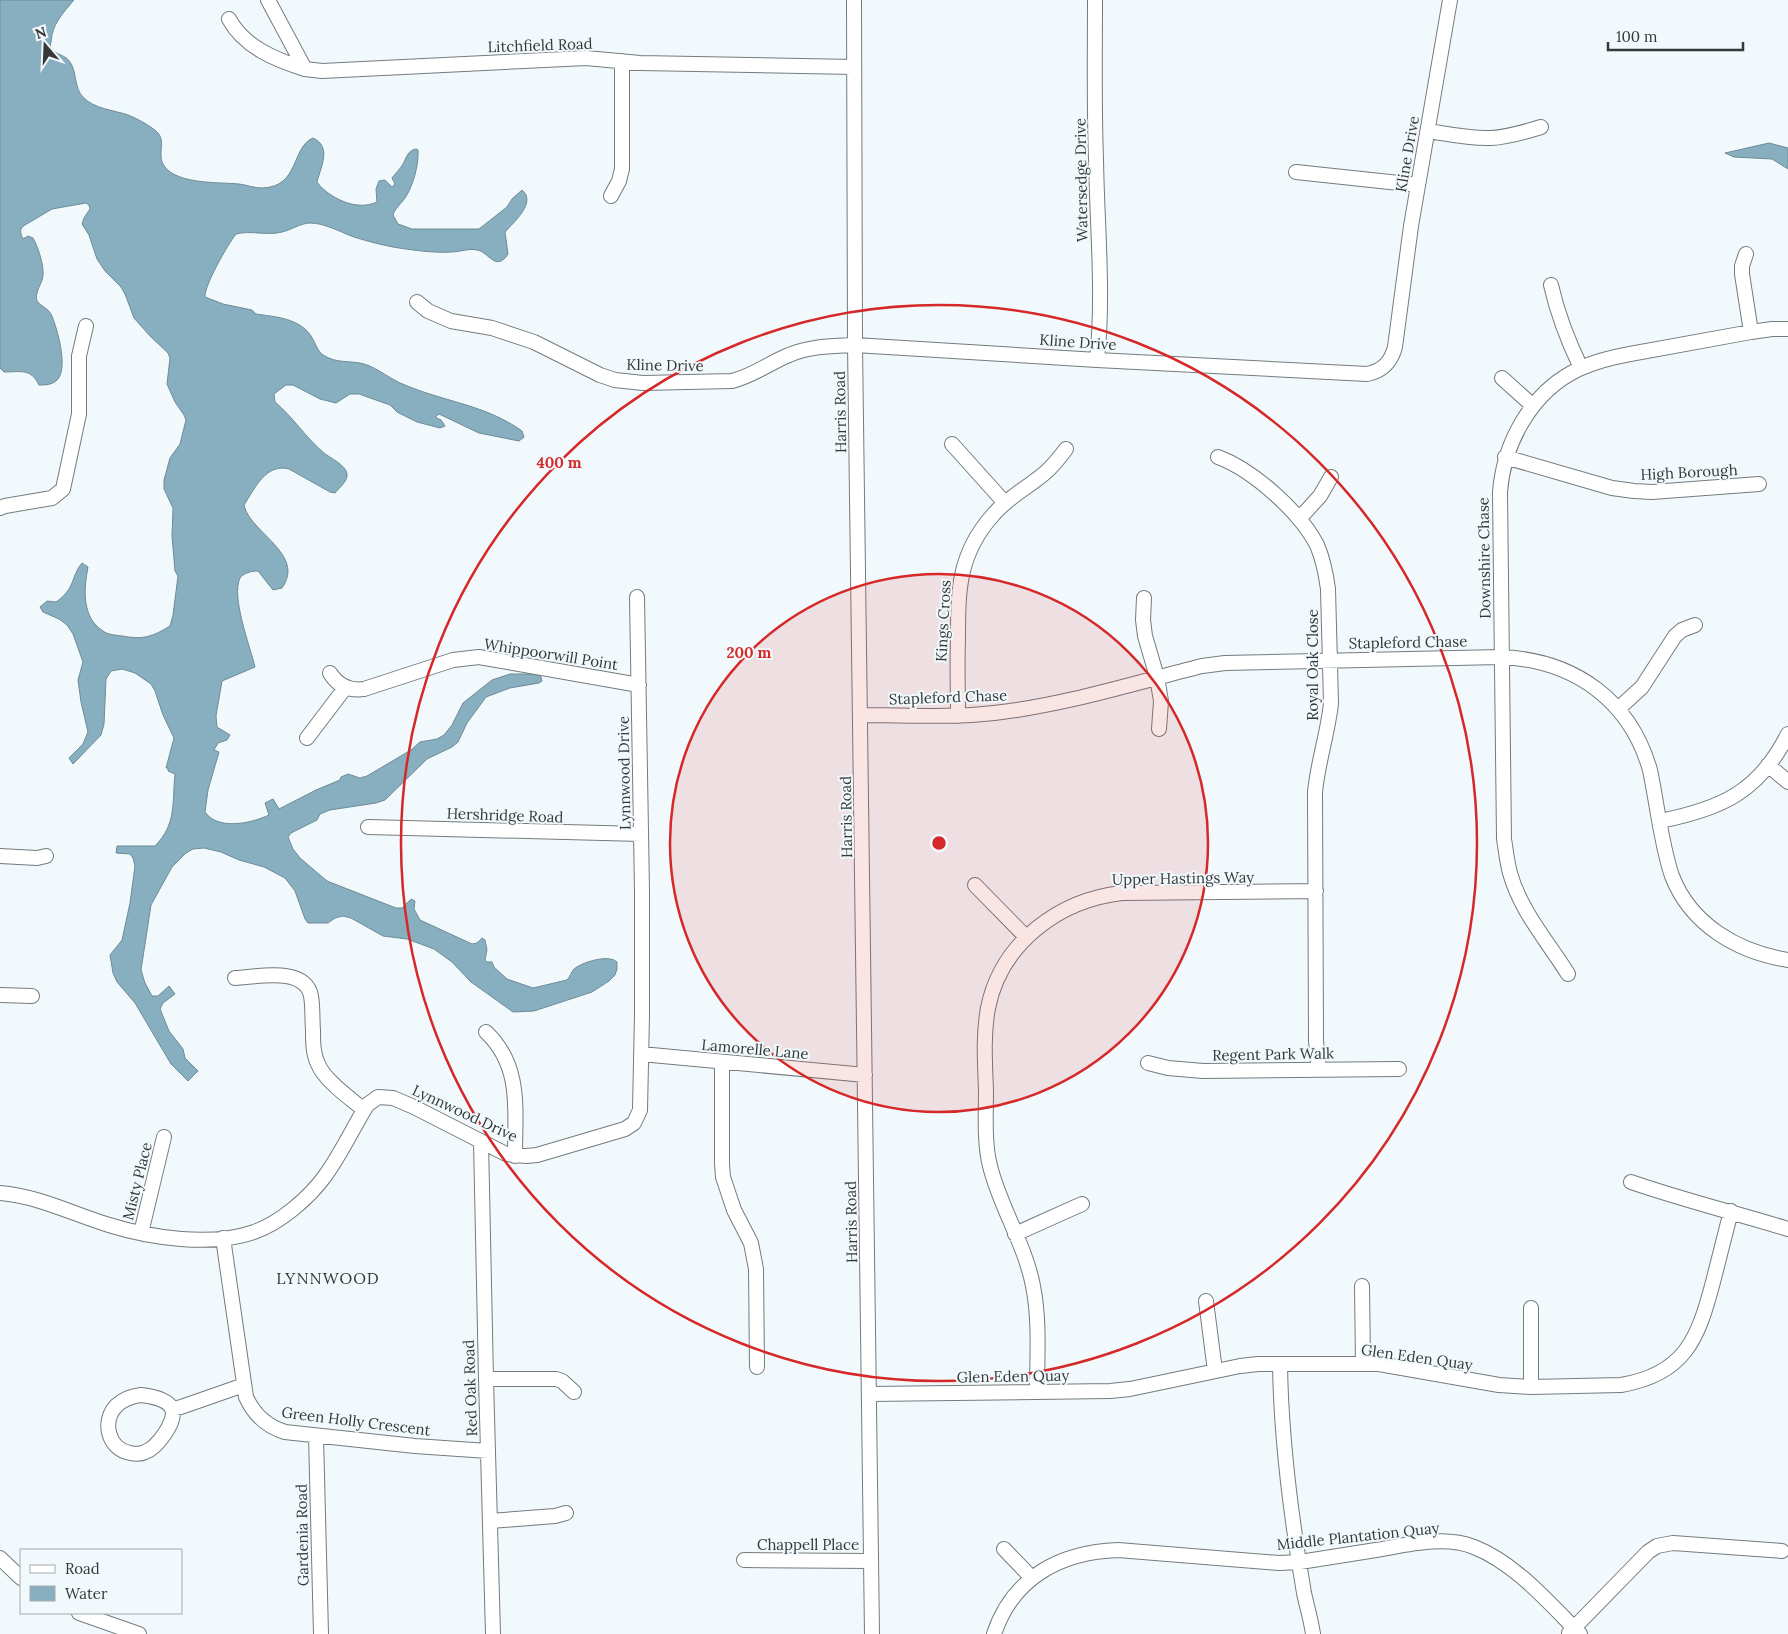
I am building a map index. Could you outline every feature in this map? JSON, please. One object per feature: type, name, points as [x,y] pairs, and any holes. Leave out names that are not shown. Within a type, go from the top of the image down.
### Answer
[{"type":"street","points":[[268,0],[305,69]]},
{"type":"street","name":"Harris Road","points":[[854,0],[856,345],[872,1634]]},
{"type":"street","name":"Watersedge Drive","points":[[1095,0],[1096,158],[1101,300],[1097,360]]},
{"type":"street","name":"Kline Drive","points":[[417,302],[438,316],[451,321],[492,328],[513,334],[534,342],[600,375],[631,383],[732,382],[745,378],[775,361],[807,349],[823,346],[856,345],[1097,360],[1367,374],[1376,372],[1388,363],[1396,347],[1410,226],[1450,0]]},
{"type":"street","name":"Litchfield Road","points":[[230,19],[241,37],[280,60],[305,69],[335,72],[586,58],[622,62],[854,67]]},
{"type":"street","points":[[611,196],[619,181],[622,169],[622,62]]},
{"type":"street","points":[[1428,131],[1472,138],[1490,138],[1508,136],[1541,127]]},
{"type":"street","points":[[1296,172],[1418,185]]},
{"type":"street","points":[[1746,254],[1742,266],[1742,274],[1751,332]]},
{"type":"street","points":[[1551,284],[1565,335],[1581,368]]},
{"type":"street","points":[[0,508],[52,498],[62,489],[79,414],[79,356],[86,326]]},
{"type":"street","name":"Downshire Chase","points":[[1568,974],[1524,906],[1510,874],[1506,857],[1504,839],[1501,657],[1500,492],[1505,457],[1512,440],[1534,406],[1559,381],[1581,368],[1610,358],[1751,332],[1772,329],[1788,330]]},
{"type":"street","points":[[1502,378],[1534,406]]},
{"type":"street","points":[[952,444],[1005,503]]},
{"type":"street","name":"Kings Cross","points":[[958,716],[958,604],[960,581],[969,554],[982,530],[993,515],[1005,503],[1045,473],[1066,449]]},
{"type":"street","name":"Royal Oak Close","points":[[1218,457],[1247,471],[1286,505],[1299,519],[1316,545],[1326,573],[1331,703],[1315,792],[1316,1041],[1319,1070]]},
{"type":"street","name":"High Borough","points":[[1505,457],[1612,488],[1634,491],[1652,492],[1759,484]]},
{"type":"street","points":[[1299,519],[1320,496],[1331,477]]},
{"type":"street","name":"Lynnwood Drive","points":[[0,1194],[25,1197],[44,1202],[98,1222],[141,1233],[177,1238],[223,1238],[256,1232],[272,1224],[284,1216],[314,1189],[325,1176],[367,1104],[378,1097],[393,1098],[414,1106],[506,1154],[516,1156],[537,1155],[629,1127],[638,1117],[640,1110],[642,1054],[637,597]]},
{"type":"street","points":[[1144,598],[1143,620],[1145,636],[1157,677],[1161,700],[1159,729]]},
{"type":"street","points":[[1618,709],[1642,687],[1676,636],[1682,630],[1695,625]]},
{"type":"street","name":"Whippoorwill Point","points":[[345,688],[364,690],[466,657],[479,657],[639,685]]},
{"type":"street","name":"Stapleford Chase","points":[[861,715],[958,716],[993,713],[1025,708],[1202,666],[1225,663],[1501,657],[1537,661],[1571,672],[1598,690],[1618,709],[1629,724],[1646,756],[1668,862],[1673,877],[1680,891],[1697,915],[1709,927],[1737,945],[1756,953],[1788,960]]},
{"type":"street","points":[[307,738],[345,688],[335,681],[330,673]]},
{"type":"street","points":[[1660,821],[1692,814],[1727,800],[1752,783],[1768,765],[1788,734]]},
{"type":"street","points":[[1768,765],[1788,782]]},
{"type":"street","name":"Hershridge Road","points":[[368,828],[641,834]]},
{"type":"street","points":[[0,856],[37,858],[46,856]]},
{"type":"street","points":[[975,886],[1026,937]]},
{"type":"street","name":"Upper Hastings Way","points":[[1037,1392],[1036,1315],[1033,1286],[1029,1268],[994,1182],[987,1148],[985,1036],[988,1007],[996,984],[1009,959],[1026,937],[1052,917],[1078,903],[1108,895],[1316,891]]},
{"type":"street","points":[[235,978],[284,975],[298,979],[304,984],[310,995],[314,1052],[318,1064],[327,1077],[364,1110]]},
{"type":"street","points":[[0,995],[32,996]]},
{"type":"street","points":[[486,1032],[501,1049],[511,1070],[514,1086],[516,1156]]},
{"type":"street","name":"Lamorelle Lane","points":[[642,1054],[865,1075]]},
{"type":"street","points":[[722,1062],[722,1164],[728,1194],[751,1243],[755,1256],[757,1367]]},
{"type":"street","name":"Regent Park Walk","points":[[1148,1063],[1168,1068],[1203,1072],[1399,1069]]},
{"type":"street","name":"Misty Place","points":[[141,1233],[164,1137]]},
{"type":"street","name":"Red Oak Road","points":[[481,1141],[493,1634]]},
{"type":"street","points":[[1631,1182],[1658,1192],[1731,1211],[1788,1229]]},
{"type":"street","points":[[1015,1234],[1082,1204]]},
{"type":"street","name":"Glen Eden Quay","points":[[869,1394],[1110,1391],[1130,1389],[1240,1366],[1280,1364],[1363,1364],[1403,1368],[1499,1385],[1531,1387],[1621,1385],[1648,1378],[1673,1363],[1684,1353],[1699,1328],[1731,1211]]},
{"type":"street","name":"Green Holly Crescent","points":[[223,1238],[246,1397],[254,1412],[267,1425],[285,1432],[316,1436],[488,1451]]},
{"type":"street","points":[[1362,1286],[1363,1364]]},
{"type":"street","points":[[1206,1301],[1215,1371]]},
{"type":"street","points":[[1531,1308],[1531,1387]]},
{"type":"street","points":[[1280,1364],[1281,1418],[1285,1456],[1300,1562],[1313,1634]]},
{"type":"street","points":[[486,1379],[556,1379],[564,1382],[574,1392]]},
{"type":"street","points":[[172,1409],[173,1416],[165,1434],[151,1450],[140,1454],[132,1454],[118,1448],[112,1441],[108,1419],[124,1400],[132,1396],[157,1398],[172,1409],[244,1385]]},
{"type":"street","name":"Gardenia Road","points":[[316,1436],[321,1634]]},
{"type":"street","points":[[490,1521],[555,1516],[566,1513]]},
{"type":"street","name":"Middle Plantation Quay","points":[[994,1634],[1010,1602],[1032,1578],[1053,1564],[1078,1555],[1101,1551],[1127,1551],[1279,1563],[1300,1562],[1435,1542],[1474,1546],[1518,1573],[1574,1632]]},
{"type":"street","points":[[1574,1632],[1648,1552],[1657,1546],[1674,1543],[1782,1551]]},
{"type":"street","points":[[1004,1548],[1032,1578]]},
{"type":"street","points":[[0,1558],[20,1577]]},
{"type":"street","name":"Chappell Place","points":[[744,1560],[872,1561]]},
{"type":"street","points":[[81,1614],[119,1631],[139,1634]]},
{"type":"water","points":[[0,0],[74,0],[62,14],[53,30],[51,47],[70,62],[74,70],[78,89],[83,97],[98,107],[131,116],[157,132],[161,139],[162,162],[175,175],[185,179],[239,184],[259,188],[274,186],[283,181],[289,174],[301,149],[313,138],[319,142],[324,152],[323,163],[317,182],[332,196],[354,205],[377,202],[376,189],[379,181],[385,180],[392,187],[395,184],[392,178],[408,155],[413,150],[418,150],[418,162],[413,181],[408,193],[393,215],[398,224],[412,229],[479,229],[507,207],[512,199],[522,190],[526,195],[526,206],[505,232],[508,254],[500,262],[492,260],[481,251],[474,250],[434,252],[386,246],[354,237],[327,226],[310,223],[276,233],[236,234],[217,265],[208,284],[205,297],[223,304],[252,310],[256,314],[294,322],[306,330],[320,352],[328,358],[364,364],[420,391],[494,415],[522,431],[524,437],[519,441],[479,433],[439,414],[435,417],[441,420],[445,426],[440,428],[417,422],[397,412],[390,405],[359,394],[350,394],[336,403],[320,399],[293,385],[286,385],[274,394],[275,402],[317,447],[344,468],[347,477],[335,493],[289,469],[281,468],[268,473],[262,478],[244,505],[248,515],[282,554],[287,565],[288,576],[282,588],[273,590],[258,571],[253,571],[240,578],[238,586],[239,609],[255,667],[222,681],[216,716],[217,727],[230,735],[227,740],[218,743],[214,750],[219,752],[208,790],[205,812],[218,822],[236,824],[254,821],[269,815],[265,803],[273,799],[279,809],[340,780],[341,777],[348,774],[360,778],[367,776],[411,750],[420,742],[437,739],[444,735],[452,725],[463,703],[492,680],[510,674],[540,674],[542,681],[539,683],[510,688],[486,697],[467,723],[458,742],[427,759],[385,800],[330,810],[320,814],[317,820],[291,833],[288,837],[293,849],[300,858],[327,881],[396,908],[402,908],[411,899],[415,901],[414,909],[420,920],[472,944],[477,943],[482,938],[485,940],[487,950],[485,960],[492,962],[494,967],[507,979],[533,988],[567,980],[574,969],[589,962],[608,959],[617,962],[615,975],[592,992],[534,1011],[513,1012],[471,982],[452,962],[434,949],[407,939],[383,936],[351,918],[343,916],[335,918],[328,923],[308,923],[295,891],[285,878],[264,867],[204,848],[193,849],[186,853],[172,867],[151,905],[141,970],[152,996],[158,996],[169,986],[175,994],[163,1003],[160,1009],[169,1031],[183,1049],[185,1058],[198,1071],[188,1081],[171,1064],[135,1003],[117,982],[113,973],[110,955],[122,940],[135,866],[130,854],[116,853],[117,846],[155,846],[167,829],[172,812],[175,774],[166,768],[174,738],[151,684],[135,673],[122,669],[111,671],[106,679],[104,724],[101,735],[73,764],[69,758],[83,744],[88,732],[78,680],[83,662],[73,634],[67,625],[43,612],[40,607],[47,601],[56,602],[67,592],[82,563],[88,567],[85,593],[88,610],[96,625],[103,631],[112,635],[142,637],[158,633],[170,626],[178,576],[175,571],[172,536],[173,508],[164,489],[164,480],[170,458],[180,444],[186,420],[167,384],[170,358],[168,353],[134,318],[121,287],[105,271],[97,259],[89,235],[82,224],[90,209],[86,203],[52,209],[25,225],[21,231],[23,239],[28,236],[33,238],[43,266],[42,281],[36,298],[38,303],[51,314],[56,328],[62,358],[60,375],[53,383],[39,385],[29,373],[4,372],[0,368]]},
{"type":"water","points":[[1769,143],[1788,148],[1788,169],[1772,159],[1734,157],[1725,153]]},
{"type":"district","name":"LYNNWOOD","points":[[328,1278]]}]
